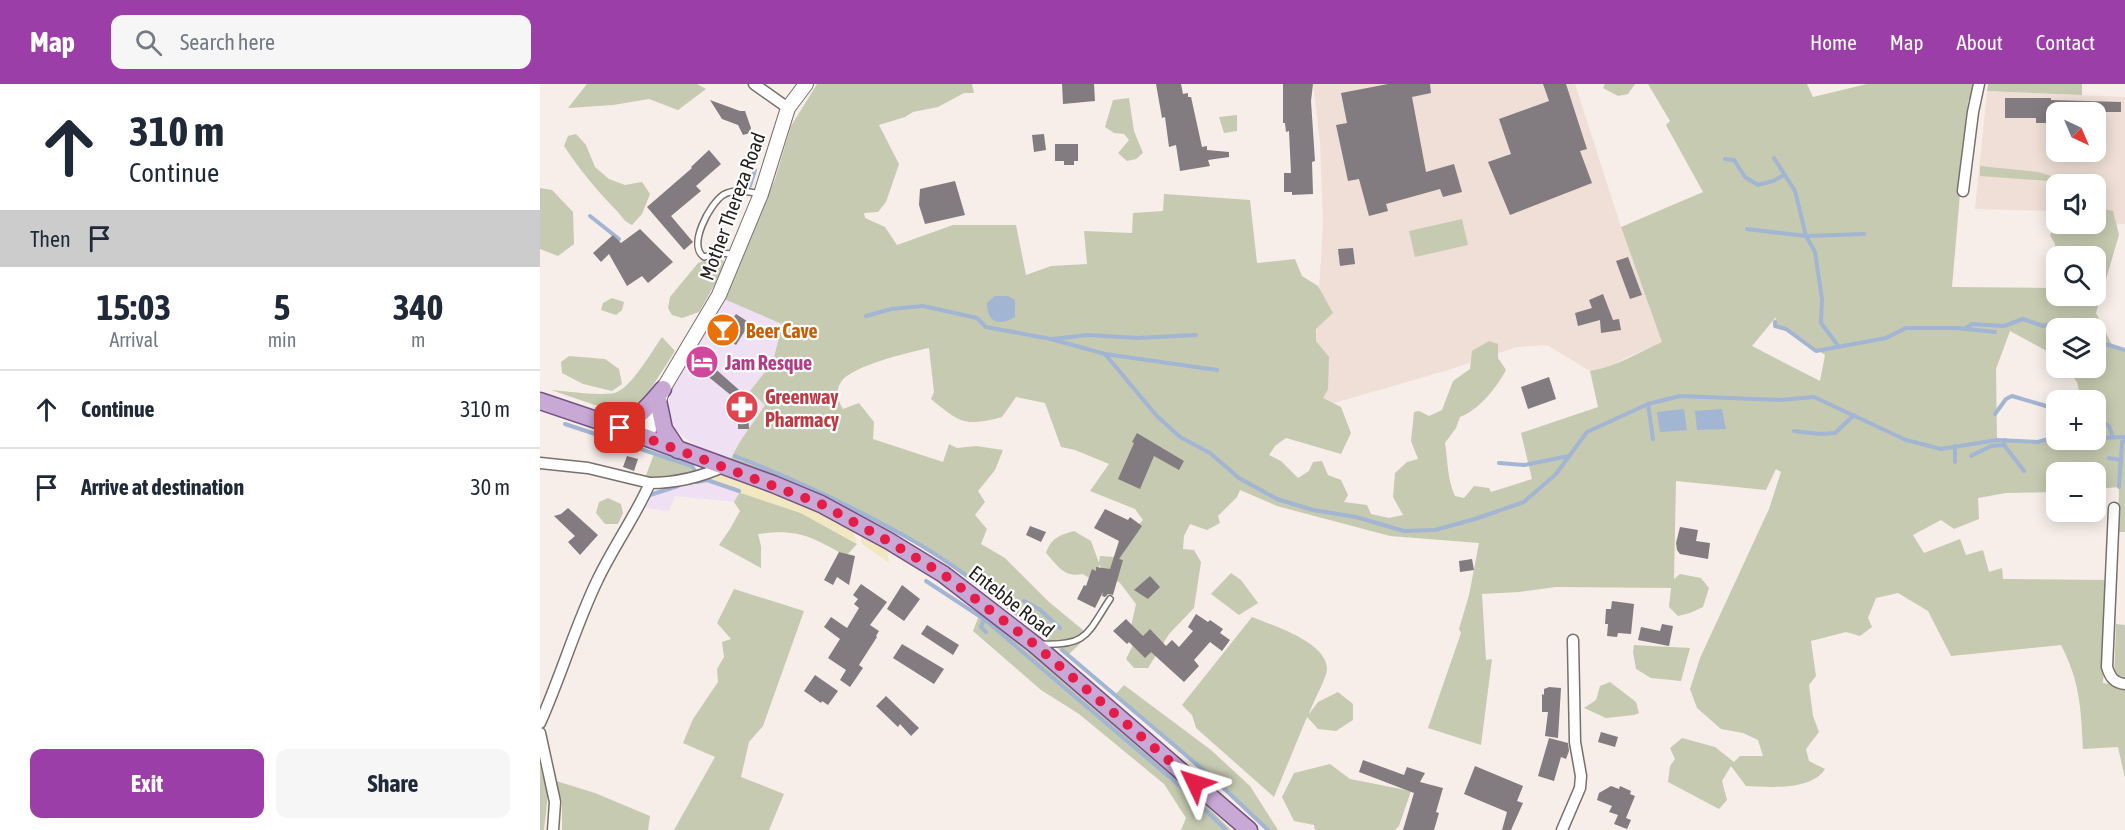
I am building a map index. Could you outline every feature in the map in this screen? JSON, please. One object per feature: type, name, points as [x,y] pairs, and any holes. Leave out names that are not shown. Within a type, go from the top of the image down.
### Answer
[{"type":"main road","points":[[540,401],[620,428],[644,412],[661,394]]},
{"type":"main road","points":[[661,394],[664,429],[678,450]]},
{"type":"main road","name":"Entebbe Road","points":[[620,428],[821,504],[943,574],[1034,644],[1249,830]]},
{"type":"street","points":[[754,84],[788,108]]},
{"type":"street","name":"Mother Thereza Road","points":[[646,438],[661,394],[719,295],[761,194],[788,108],[806,84]]},
{"type":"street","points":[[1963,191],[1979,84]]},
{"type":"street","points":[[540,462],[588,468],[651,483],[690,479],[725,466]]},
{"type":"street","points":[[540,723],[595,584],[608,556],[651,483]]},
{"type":"street","points":[[2114,508],[2107,667],[2114,681],[2125,684]]},
{"type":"street","points":[[1562,830],[1581,781],[1575,742],[1573,640]]},
{"type":"street","points":[[540,733],[555,802],[552,830]]},
{"type":"lane","points":[[736,255],[726,252],[704,256],[701,254],[698,250],[698,238],[705,217],[724,195],[737,190],[761,194]]},
{"type":"lane","points":[[1034,644],[1058,645],[1076,642],[1085,637],[1110,599]]},
{"type":"shaded area","points":[[1313,84],[1575,84],[1621,227],[1663,342],[1627,357],[1608,368],[1590,371],[1547,345],[1517,347],[1448,370],[1324,406],[1316,341],[1323,224],[1320,142]]},
{"type":"shaded area","points":[[1987,91],[2125,97],[2125,224],[2106,223],[2106,174],[2046,174],[2046,211],[1975,209]]},
{"type":"shaded area","points":[[724,299],[782,324],[773,362],[750,391],[765,405],[749,432],[736,447],[730,462],[694,445],[675,429],[670,414],[669,397],[677,378]]},
{"type":"shaded area","points":[[707,482],[740,492],[734,502],[675,496],[669,511],[641,507],[647,499],[675,487]]},
{"type":"green space","points":[[587,84],[697,84],[706,89],[678,110],[649,99],[613,105],[568,108]]},
{"type":"green space","points":[[817,84],[972,84],[974,93],[964,93],[938,107],[913,112],[905,117],[879,125],[899,164],[886,202],[878,212],[864,213],[865,218],[885,227],[897,245],[953,225],[1016,225],[1026,275],[1051,266],[1087,264],[1084,231],[1132,233],[1133,213],[1163,211],[1164,194],[1250,200],[1257,263],[1295,259],[1302,276],[1318,286],[1333,313],[1316,329],[1316,341],[1329,357],[1328,389],[1323,398],[1341,407],[1351,433],[1341,454],[1286,438],[1275,446],[1269,455],[1281,461],[1298,478],[1309,471],[1313,462],[1322,461],[1328,475],[1341,480],[1348,495],[1344,502],[1367,505],[1371,514],[1389,518],[1403,515],[1393,497],[1395,473],[1407,462],[1418,459],[1411,441],[1414,412],[1419,411],[1429,416],[1442,410],[1453,381],[1470,369],[1472,351],[1489,341],[1498,344],[1498,358],[1506,370],[1487,397],[1474,409],[1460,417],[1456,428],[1445,443],[1452,490],[1455,496],[1464,498],[1474,486],[1489,488],[1491,492],[1532,479],[1521,433],[1598,407],[1590,371],[1618,363],[1662,342],[1621,227],[1703,192],[1666,125],[1670,121],[1648,84],[1807,84],[1813,97],[1867,84],[1975,84],[1968,101],[1952,287],[2046,288],[2046,306],[2098,306],[2096,313],[2098,318],[2046,318],[2046,351],[2010,331],[1996,369],[1997,440],[2046,440],[2046,450],[2106,450],[2106,390],[2079,390],[2074,378],[2106,378],[2106,333],[2112,345],[2125,350],[2125,532],[2118,532],[2119,487],[2106,488],[2106,462],[2046,462],[2046,492],[2006,493],[1978,498],[1979,519],[1954,529],[1941,520],[1913,535],[1924,553],[1960,539],[1966,555],[1983,550],[1989,572],[2002,568],[2003,579],[2108,580],[2103,683],[2125,686],[2125,778],[2118,747],[2083,749],[2076,683],[2061,645],[1951,656],[1928,611],[1898,593],[1876,598],[1868,618],[1872,627],[1860,636],[1846,632],[1811,641],[1816,676],[1809,685],[1813,716],[1819,732],[1806,749],[1809,761],[1825,769],[1819,776],[1810,781],[1789,786],[1746,786],[1731,766],[1722,781],[1727,800],[1719,809],[1668,782],[1670,766],[1675,759],[1670,748],[1682,738],[1715,747],[1734,762],[1740,756],[1763,756],[1758,740],[1743,733],[1721,729],[1697,708],[1690,689],[1700,658],[1769,509],[1781,472],[1776,469],[1766,490],[1676,481],[1674,579],[1680,574],[1701,578],[1709,588],[1703,607],[1690,613],[1678,616],[1669,607],[1671,588],[1556,587],[1482,594],[1486,660],[1492,659],[1481,745],[1428,728],[1461,633],[1459,629],[1469,595],[1479,543],[1390,536],[1277,506],[1240,490],[1237,497],[1218,516],[1220,523],[1207,530],[1190,524],[1184,536],[1183,549],[1194,550],[1201,562],[1194,608],[1169,634],[1148,668],[1134,668],[1126,659],[1133,645],[1129,635],[1136,604],[1120,583],[1099,565],[1097,576],[1092,580],[1083,574],[1066,573],[1046,553],[1057,538],[1074,531],[1091,541],[1099,563],[1100,556],[1116,557],[1132,531],[1143,520],[1135,509],[1090,491],[1109,464],[1075,450],[1061,447],[1045,403],[1016,397],[1002,417],[979,422],[956,418],[931,399],[934,392],[929,348],[882,360],[847,376],[838,388],[840,403],[843,409],[859,403],[874,422],[873,439],[943,462],[949,444],[957,448],[976,446],[1003,450],[995,470],[978,491],[985,502],[975,515],[987,529],[981,544],[1005,558],[1049,602],[1089,635],[1067,656],[980,584],[943,557],[814,494],[731,459],[742,438],[765,405],[750,391],[773,362],[782,324],[724,299],[775,179],[791,126]],"holes":[[[1776,317],[1775,326],[1786,329],[1825,355],[1820,381],[1752,346]]]},
{"type":"green space","points":[[1605,84],[1635,84],[1628,94],[1618,96],[1603,88]]},
{"type":"green space","points":[[1988,84],[2082,84],[2082,95],[1987,91]]},
{"type":"green space","points":[[1129,98],[1134,131],[1143,153],[1136,159],[1127,161],[1118,153],[1129,140],[1124,134],[1114,133],[1105,127],[1113,100]]},
{"type":"green space","points":[[1237,115],[1237,131],[1224,133],[1219,117]]},
{"type":"green space","points":[[576,134],[586,145],[595,167],[609,179],[625,185],[642,182],[650,194],[642,214],[632,225],[624,220],[596,189],[564,146],[568,136]]},
{"type":"green space","points":[[1980,166],[2038,172],[2046,174],[2046,181],[1980,176]]},
{"type":"green space","points":[[540,188],[552,190],[573,212],[574,244],[558,256],[540,249]]},
{"type":"green space","points":[[2106,209],[2113,211],[2119,235],[2106,279],[2106,246],[2055,246],[2050,235],[2106,234]]},
{"type":"green space","points":[[1462,219],[1468,245],[1415,257],[1409,231]]},
{"type":"green space","points":[[714,257],[724,261],[723,270],[699,312],[682,318],[672,315],[668,308],[670,297],[698,263]]},
{"type":"green space","points":[[612,298],[624,302],[622,310],[616,315],[601,310],[603,303]]},
{"type":"green space","points":[[662,337],[675,351],[637,410],[627,416],[551,390],[595,394],[617,392],[635,376]]},
{"type":"green space","points":[[569,356],[605,359],[619,369],[622,384],[612,391],[583,384],[562,373],[561,362]]},
{"type":"green space","points":[[654,454],[693,467],[694,471],[677,478],[645,478]]},
{"type":"green space","points":[[740,492],[801,513],[857,544],[846,556],[814,539],[794,533],[758,534],[761,546],[761,568],[719,545],[740,511],[734,502]]},
{"type":"green space","points":[[608,498],[621,504],[623,513],[618,524],[605,524],[596,513],[599,502]]},
{"type":"green space","points":[[1231,573],[1241,580],[1258,603],[1239,615],[1211,594]]},
{"type":"green space","points":[[734,589],[804,611],[763,726],[749,742],[741,777],[784,794],[769,830],[674,830],[715,757],[683,743],[693,719],[718,682],[717,669],[724,657],[722,642],[731,639],[717,623]]},
{"type":"green space","points":[[980,613],[1202,801],[1231,830],[1181,830],[1186,818],[1164,784],[1079,714],[1041,690],[973,631]]},
{"type":"green space","points":[[1252,617],[1298,636],[1319,651],[1325,660],[1326,674],[1309,714],[1318,702],[1338,692],[1353,704],[1353,720],[1336,731],[1318,729],[1307,717],[1274,797],[1196,728],[1192,715],[1182,705]]},
{"type":"green space","points":[[2116,624],[2125,625],[2125,679],[2114,677]]},
{"type":"green space","points":[[1634,645],[1690,648],[1681,681],[1651,678],[1636,669]]},
{"type":"green space","points":[[1610,682],[1636,702],[1639,713],[1606,718],[1584,708],[1596,700],[1600,686]]},
{"type":"green space","points":[[1124,685],[1211,750],[1250,786],[1278,830],[1269,830],[1115,695]]},
{"type":"green space","points":[[1330,764],[1350,779],[1411,791],[1399,826],[1395,830],[1315,830],[1314,825],[1294,821],[1282,797],[1294,773]]},
{"type":"green space","points":[[540,765],[548,794],[544,830],[540,830]]},
{"type":"green space","points":[[553,780],[595,793],[650,816],[648,830],[562,830],[562,801]]},
{"type":"sand","points":[[568,426],[694,464],[693,467]]},
{"type":"sand","points":[[723,473],[795,500],[852,529],[857,544],[801,513],[707,482]]},
{"type":"sand","points":[[862,533],[887,549],[889,563],[861,543]]},
{"type":"water","points":[[995,296],[1008,296],[1015,300],[1015,317],[1003,322],[991,318],[987,303]]},
{"type":"water","points":[[1684,409],[1687,430],[1660,432],[1657,412]]},
{"type":"water","points":[[1722,409],[1726,429],[1697,430],[1695,411]]},
{"type":"building","points":[[1062,84],[1094,84],[1095,101],[1063,104]]},
{"type":"building","points":[[1156,84],[1181,84],[1183,94],[1188,93],[1188,97],[1191,97],[1202,147],[1207,146],[1207,150],[1229,152],[1229,157],[1208,160],[1210,166],[1180,171],[1176,145],[1169,147],[1165,117],[1162,118]]},
{"type":"building","points":[[1283,84],[1313,84],[1311,101],[1315,161],[1312,162],[1313,194],[1292,195],[1292,192],[1284,192],[1284,173],[1291,173],[1289,131],[1286,132],[1285,123],[1283,123]]},
{"type":"building","points":[[1388,84],[1430,84],[1431,93],[1412,97],[1426,172],[1454,164],[1462,192],[1443,197],[1440,189],[1386,204],[1388,211],[1369,216],[1359,179],[1348,181],[1336,125],[1347,123],[1341,93]]},
{"type":"building","points":[[1543,84],[1566,84],[1587,149],[1580,151],[1592,183],[1510,215],[1488,162],[1511,154],[1499,119],[1549,101]]},
{"type":"building","points":[[2005,98],[2121,102],[2121,112],[2106,112],[2106,102],[2046,102],[2046,123],[2036,123],[2036,118],[2005,118]]},
{"type":"building","points":[[710,100],[745,111],[751,128],[750,133],[743,135],[738,125],[722,119]]},
{"type":"building","points":[[1044,134],[1046,150],[1034,152],[1032,135]]},
{"type":"building","points":[[1055,144],[1078,144],[1078,161],[1074,161],[1074,165],[1064,165],[1064,161],[1055,161]]},
{"type":"building","points":[[709,150],[721,164],[696,186],[701,191],[671,216],[693,242],[684,250],[647,207]]},
{"type":"building","points":[[955,181],[965,215],[925,224],[919,205],[920,189]]},
{"type":"building","points":[[640,229],[673,262],[648,283],[642,276],[627,286],[609,254],[601,262],[593,253],[613,235],[621,243]]},
{"type":"building","points":[[1353,248],[1355,264],[1340,266],[1338,249]]},
{"type":"building","points":[[1628,257],[1642,295],[1630,299],[1616,261]]},
{"type":"building","points":[[1603,294],[1613,320],[1619,319],[1621,330],[1601,333],[1600,320],[1578,326],[1575,313],[1592,308],[1589,300]]},
{"type":"building","points":[[736,314],[750,323],[736,345],[716,332],[724,318],[732,320]]},
{"type":"building","points":[[701,355],[713,363],[711,365],[747,397],[749,429],[738,429],[738,401],[705,374],[701,379],[692,373],[697,366],[694,364]]},
{"type":"building","points":[[1549,377],[1556,399],[1528,409],[1521,387]]},
{"type":"building","points":[[1137,433],[1184,461],[1179,470],[1154,456],[1140,489],[1118,479]]},
{"type":"building","points":[[627,456],[638,459],[634,471],[623,467]]},
{"type":"building","points":[[568,508],[598,535],[580,555],[568,542],[575,536],[554,516]]},
{"type":"building","points":[[1105,509],[1128,520],[1130,517],[1142,526],[1119,559],[1123,560],[1113,595],[1108,594],[1105,597],[1102,596],[1103,592],[1095,608],[1077,599],[1084,585],[1086,586],[1092,569],[1096,571],[1096,567],[1110,569],[1119,541],[1094,528]]},
{"type":"building","points":[[1030,526],[1046,532],[1041,542],[1026,535]]},
{"type":"building","points":[[1680,527],[1698,530],[1696,541],[1710,543],[1708,559],[1680,554],[1676,543]]},
{"type":"building","points":[[839,552],[855,556],[849,585],[837,577],[833,585],[824,580]]},
{"type":"building","points":[[1472,559],[1474,570],[1460,572],[1459,561]]},
{"type":"building","points":[[1150,576],[1160,587],[1148,599],[1134,590]]},
{"type":"building","points":[[861,584],[887,602],[870,625],[879,631],[859,665],[863,668],[850,687],[840,680],[846,670],[828,658],[840,639],[824,627],[831,617],[847,628],[859,608],[854,604],[858,599],[853,595]]},
{"type":"building","points":[[902,585],[920,599],[904,621],[887,609]]},
{"type":"building","points":[[1612,601],[1634,604],[1631,634],[1618,633],[1617,637],[1607,636],[1606,609],[1611,609]]},
{"type":"building","points":[[1196,614],[1223,629],[1220,633],[1230,640],[1222,651],[1210,642],[1194,660],[1199,666],[1184,682],[1151,652],[1145,658],[1129,642],[1127,644],[1113,631],[1126,619],[1143,636],[1150,629],[1166,646],[1172,640],[1179,647],[1193,631],[1188,627]]},
{"type":"building","points":[[1662,624],[1673,626],[1669,646],[1638,640],[1641,627],[1660,631]]},
{"type":"building","points":[[927,625],[959,645],[953,655],[921,634]]},
{"type":"building","points":[[902,644],[944,669],[934,684],[893,658]]},
{"type":"building","points":[[815,675],[838,691],[828,705],[804,691]]},
{"type":"building","points":[[1561,688],[1558,738],[1545,736],[1548,712],[1542,712],[1542,694],[1544,695],[1544,689]]},
{"type":"building","points":[[886,696],[919,728],[911,736],[900,724],[898,727],[876,706]]},
{"type":"building","points":[[1601,732],[1618,737],[1615,747],[1598,742]]},
{"type":"building","points":[[1549,738],[1568,743],[1569,751],[1566,759],[1561,757],[1554,781],[1538,776]]},
{"type":"building","points":[[1363,760],[1404,775],[1407,767],[1425,773],[1420,782],[1443,788],[1436,812],[1439,813],[1434,830],[1403,830],[1414,793],[1359,772]]},
{"type":"building","points":[[1475,766],[1523,786],[1517,801],[1523,803],[1511,830],[1502,830],[1507,812],[1464,794]]},
{"type":"building","points":[[1611,786],[1619,789],[1620,786],[1631,791],[1630,794],[1635,796],[1626,818],[1631,820],[1627,829],[1614,824],[1618,815],[1609,812],[1612,806],[1597,800],[1599,793]]},
{"type":"waterway","points":[[1774,158],[1795,191],[1806,236],[1815,252],[1822,299],[1821,323],[1839,347]]},
{"type":"waterway","points":[[1725,159],[1734,160],[1745,177],[1758,185],[1784,175]]},
{"type":"waterway","points":[[750,186],[755,170]]},
{"type":"waterway","points":[[590,216],[619,239]]},
{"type":"waterway","points":[[1747,229],[1806,236],[1864,234]]},
{"type":"waterway","points":[[866,316],[891,309],[923,306],[977,318],[986,327],[1051,339],[1105,354],[1217,370]]},
{"type":"waterway","points":[[1966,328],[1972,324],[2004,326],[2023,319],[2046,325]]},
{"type":"waterway","points":[[1775,322],[1775,326],[1786,329],[1816,351],[1886,338],[1906,328],[1957,328],[1995,332]]},
{"type":"waterway","points":[[1053,339],[1087,335],[1137,338],[1196,335]]},
{"type":"waterway","points":[[2106,344],[2125,350]]},
{"type":"waterway","points":[[1105,354],[1156,415],[1180,437],[1210,453],[1239,478],[1277,499],[1313,510],[1356,517],[1404,531],[1435,530],[1524,502],[1556,474],[1587,432],[1648,404],[1680,396],[1780,400],[1814,397],[1906,440],[1941,449],[1997,440],[2038,442],[2046,440]]},
{"type":"waterway","points":[[1995,414],[2006,399],[2012,396],[2046,406]]},
{"type":"waterway","points":[[1648,404],[1653,439]]},
{"type":"waterway","points":[[1794,431],[1835,433],[1854,415]]},
{"type":"waterway","points":[[565,424],[692,466],[695,471],[692,474]]},
{"type":"waterway","points":[[2106,424],[2111,430],[2112,437]]},
{"type":"waterway","points":[[2106,438],[2125,437]]},
{"type":"waterway","points":[[1971,456],[1991,446],[2004,445],[2005,440]]},
{"type":"waterway","points":[[2119,487],[2122,442],[2125,441]]},
{"type":"waterway","points":[[2004,445],[2024,471]]},
{"type":"waterway","points":[[1955,446],[1955,462]]},
{"type":"waterway","points":[[735,456],[822,493],[924,547],[959,570],[1044,635]]},
{"type":"waterway","points":[[1499,463],[1524,465],[1569,456]]},
{"type":"waterway","points":[[2109,458],[2121,460]]},
{"type":"waterway","points":[[697,482],[707,480],[739,491]]},
{"type":"waterway","points":[[650,495],[678,486]]},
{"type":"waterway","points":[[926,581],[984,619],[981,627],[986,632]]},
{"type":"waterway","points":[[1024,601],[1039,609],[1060,628]]},
{"type":"waterway","points":[[984,619],[1187,792],[1226,830]]},
{"type":"waterway","points":[[1062,650],[1214,779],[1268,830]]},
{"type":"place","name":"Beer Cave","points":[[723,330]]},
{"type":"place","name":"Jam Resque","points":[[702,362]]},
{"type":"place","name":"Greenway Pharmacy","points":[[742,407]]},
{"type":"route","points":[[620,428],[821,504],[943,574],[1034,644],[1195,783]]}]
